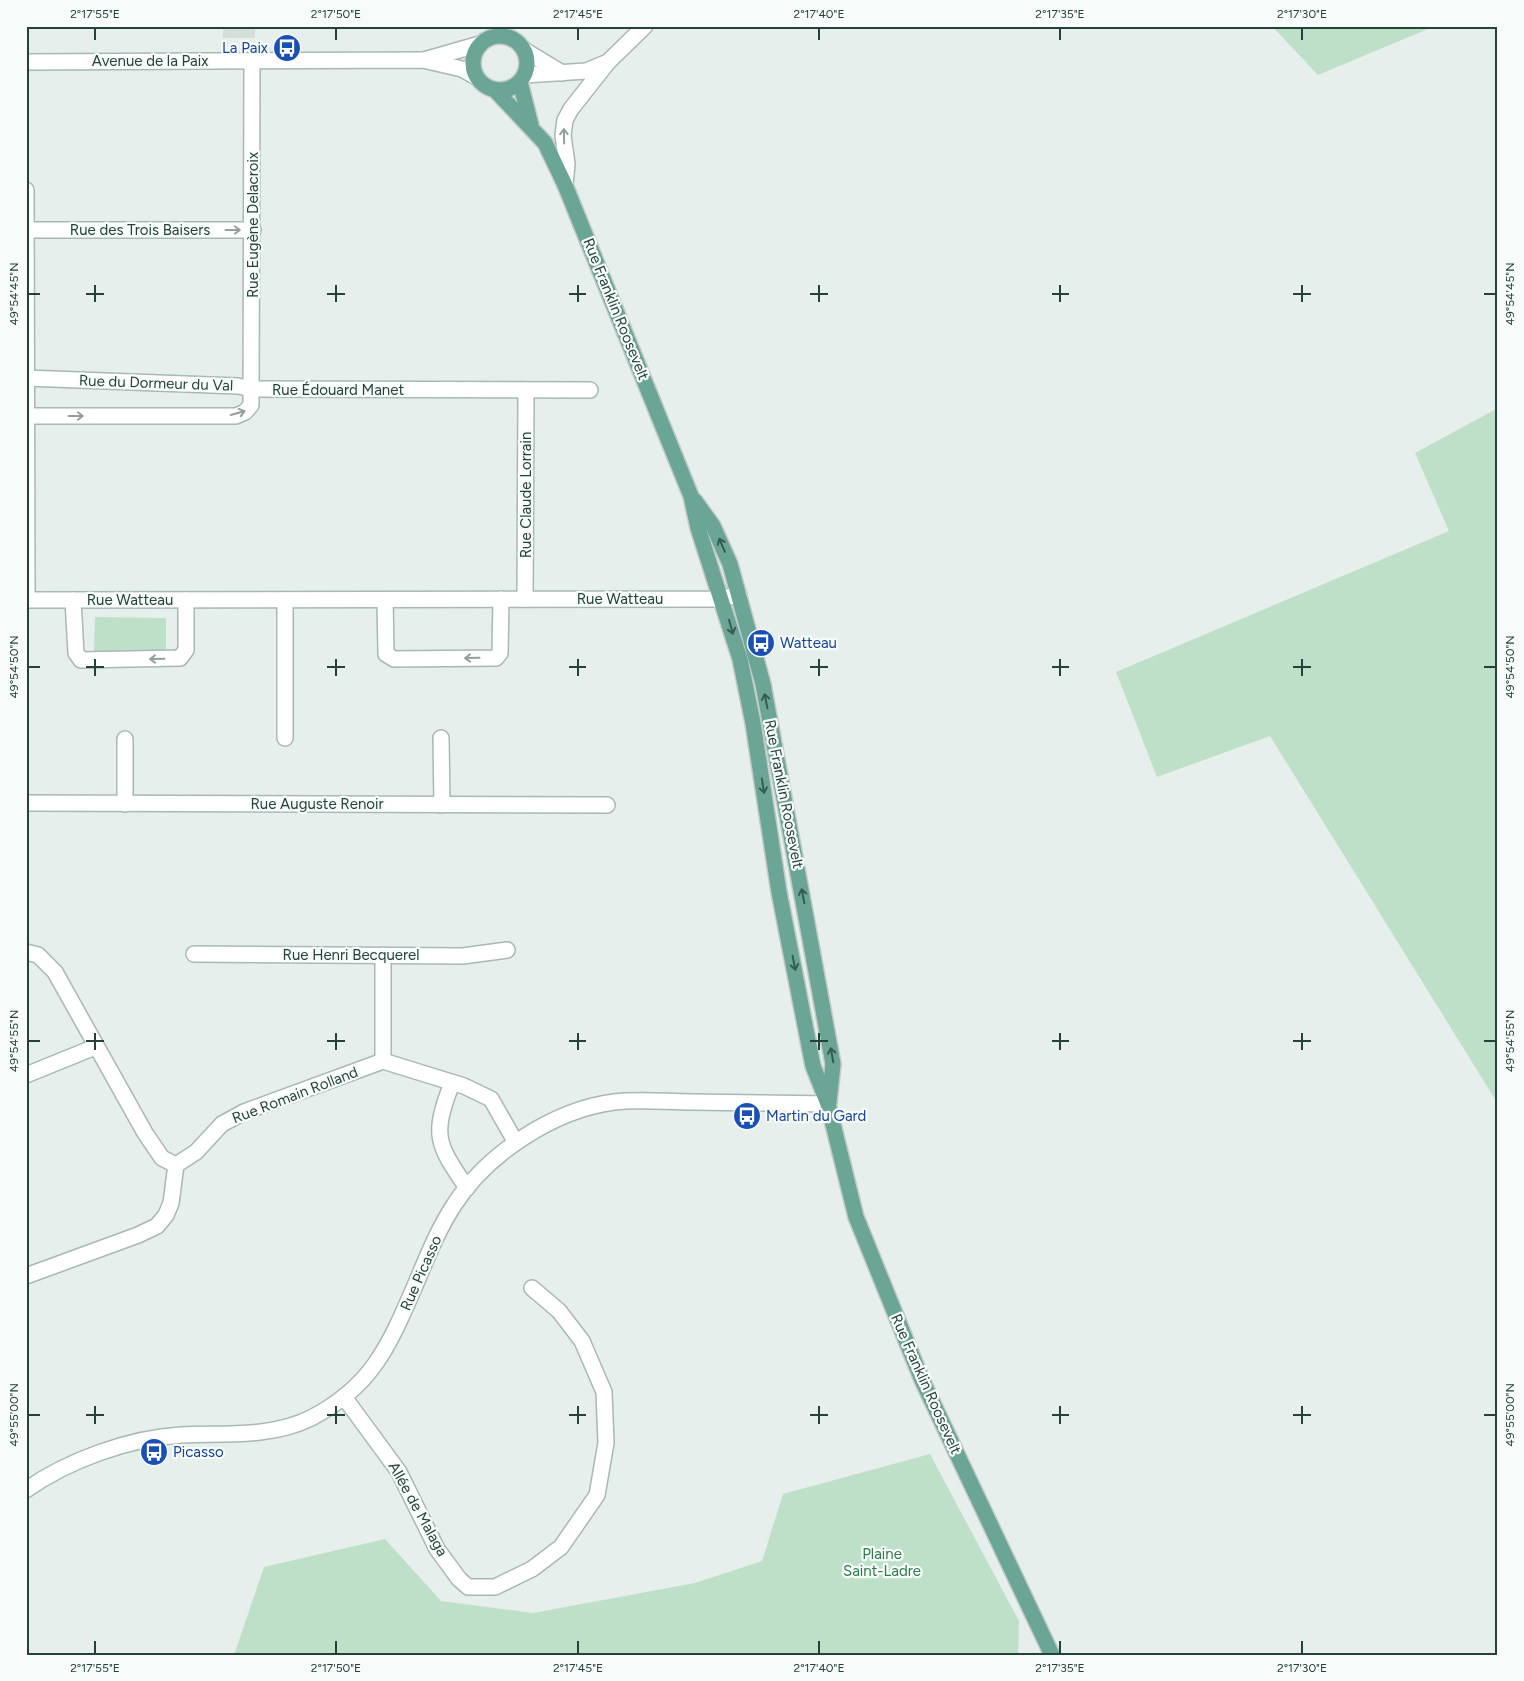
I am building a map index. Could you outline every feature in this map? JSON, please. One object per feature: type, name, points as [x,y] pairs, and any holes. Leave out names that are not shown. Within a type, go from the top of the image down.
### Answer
[{"type":"main road","points":[[510,26],[520,46],[528,63],[522,79],[513,88],[495,90],[488,88],[476,77],[473,70],[473,56],[484,37],[498,36],[520,46]]},
{"type":"main road","name":"Rue Franklin Roosevelt","points":[[522,79],[531,126]]},
{"type":"main road","name":"Rue Franklin Roosevelt","points":[[495,90],[545,143],[565,184],[691,496],[698,528],[723,598],[740,658],[752,714],[779,892],[813,1066],[828,1104],[856,1217],[922,1380],[1052,1655]]},
{"type":"main road","name":"Rue Franklin Roosevelt","points":[[691,496],[714,526],[730,564],[763,684],[833,1064],[828,1104]]},
{"type":"street","points":[[565,184],[567,164],[563,135],[565,120],[571,109],[608,62],[646,26]]},
{"type":"street","name":"Avenue de la Paix","points":[[423,60],[484,37]]},
{"type":"street","points":[[520,46],[562,72]]},
{"type":"street","name":"Avenue de la Paix","points":[[26,62],[423,60],[462,69],[476,77]]},
{"type":"street","name":"Rue Eugène Delacroix","points":[[252,61],[252,389]]},
{"type":"street","points":[[522,79],[562,72],[586,71],[608,62]]},
{"type":"street","points":[[26,190],[27,600]]},
{"type":"street","name":"Rue des Trois Baisers","points":[[26,230],[253,230]]},
{"type":"street","name":"Rue du Dormeur du Val","points":[[26,378],[238,386],[252,389],[251,405],[245,412],[236,416],[27,416]]},
{"type":"street","name":"Rue Édouard Manet","points":[[252,389],[526,390]]},
{"type":"street","points":[[526,390],[590,390]]},
{"type":"street","name":"Rue Claude Lorrain","points":[[525,599],[526,390]]},
{"type":"street","name":"Rue Watteau","points":[[27,600],[723,598],[739,595]]},
{"type":"street","points":[[385,600],[386,654],[394,659],[496,658],[500,653],[501,599]]},
{"type":"street","name":"Rue Watteau","points":[[73,600],[76,653],[81,660],[180,658],[186,650],[186,600]]},
{"type":"street","points":[[285,600],[285,738]]},
{"type":"street","points":[[441,738],[442,805]]},
{"type":"street","points":[[125,739],[125,804]]},
{"type":"street","name":"Rue Auguste Renoir","points":[[26,804],[607,805]]},
{"type":"street","name":"Rue Henri Becquerel","points":[[194,954],[463,956],[507,950]]},
{"type":"street","points":[[26,952],[38,956],[55,972],[95,1047],[154,1146],[162,1158],[176,1165],[171,1203],[166,1215],[157,1226],[138,1235],[26,1276]]},
{"type":"street","points":[[383,955],[383,1061],[452,1082],[491,1100],[516,1141]]},
{"type":"street","points":[[26,1075],[95,1047]]},
{"type":"street","name":"Rue Romain Rolland","points":[[176,1165],[196,1152],[222,1124],[244,1112],[383,1061]]},
{"type":"street","points":[[452,1082],[440,1113],[438,1134],[447,1159],[467,1188]]},
{"type":"street","name":"Rue Picasso","points":[[26,1490],[76,1462],[106,1450],[178,1435],[272,1431],[309,1419],[344,1398],[374,1370],[393,1337],[436,1237],[454,1203],[483,1170],[516,1141],[573,1114],[613,1102],[828,1104]]},
{"type":"street","name":"Allée de Malaga","points":[[344,1398],[399,1472],[437,1549],[459,1579],[468,1587],[496,1588],[532,1569],[561,1547],[597,1495],[606,1443],[604,1392],[582,1342],[559,1311],[532,1288]]},
{"type":"shaded area","points":[[223,26],[255,26],[255,38],[223,38]]},
{"type":"green space","points":[[1272,26],[1435,26],[1318,75]]},
{"type":"green space","points":[[1498,408],[1498,1104],[1270,736],[1157,777],[1116,672],[1449,531],[1415,453]]},
{"type":"green space","points":[[95,617],[166,618],[166,653],[94,652]]},
{"type":"green space","name":"Plaine Saint-Ladre","points":[[930,1454],[1019,1621],[1018,1655],[234,1655],[264,1567],[385,1539],[441,1601],[533,1613],[695,1583],[762,1561],[783,1494]]},
{"type":"place","name":"La Paix","points":[[287,48]]},
{"type":"place","name":"Watteau","points":[[761,643]]},
{"type":"place","name":"Martin du Gard","points":[[747,1116]]},
{"type":"place","name":"Picasso","points":[[154,1452]]}]
